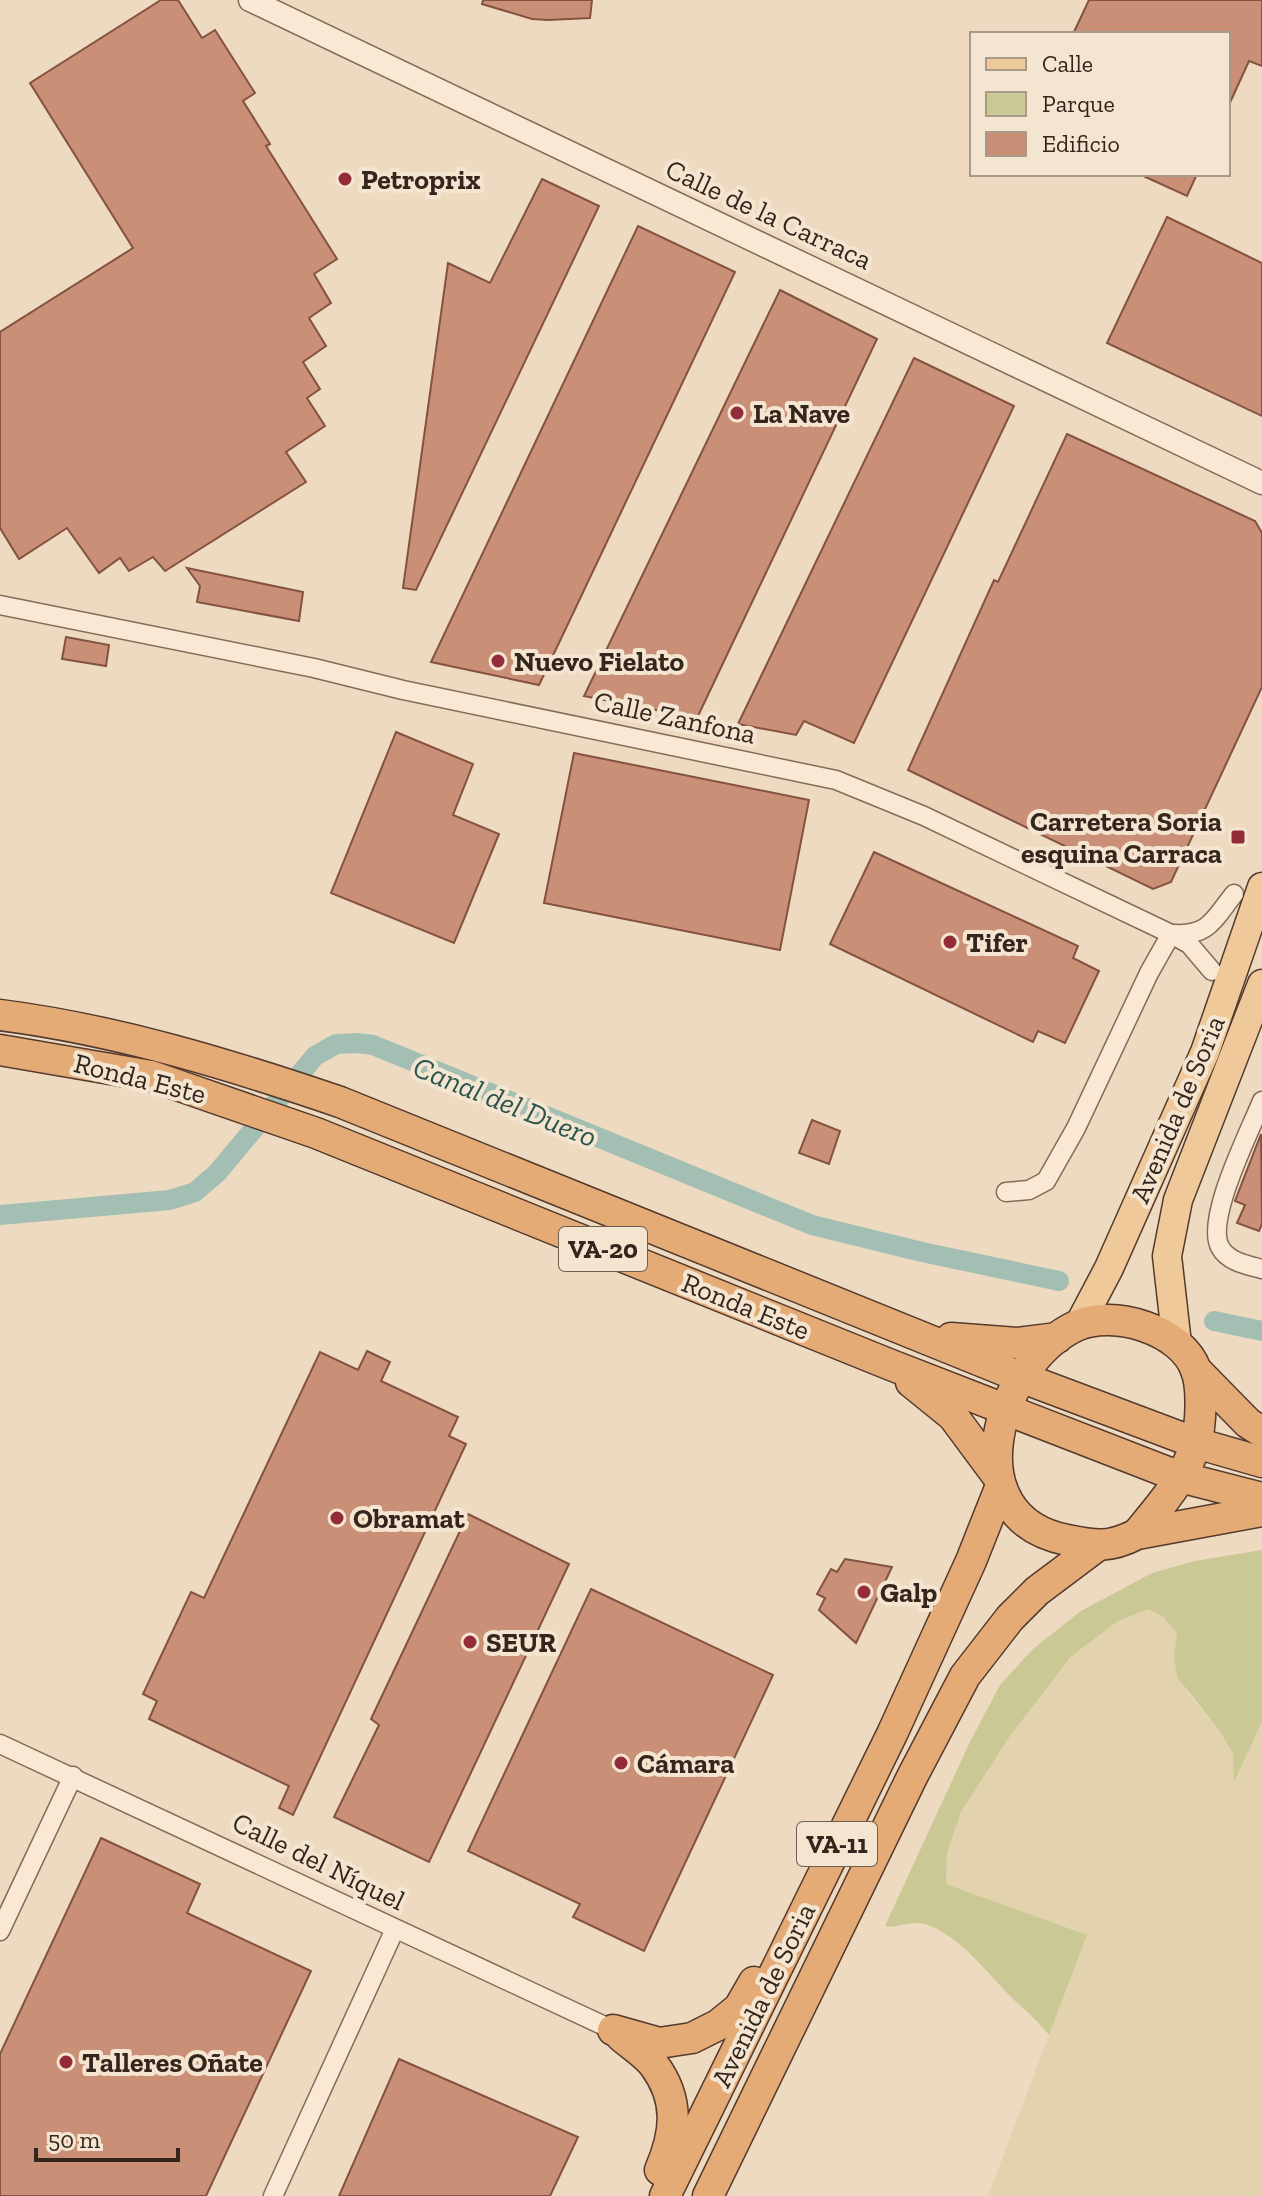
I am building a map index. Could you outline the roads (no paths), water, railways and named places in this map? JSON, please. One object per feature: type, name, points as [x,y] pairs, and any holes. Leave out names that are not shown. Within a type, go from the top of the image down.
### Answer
[{"type":"highway","name":"Ronda Este","points":[[0,1015],[87,1028],[247,1070],[340,1102],[1023,1378],[1196,1443],[1262,1462]]},
{"type":"highway","name":"Ronda Este","points":[[0,1050],[151,1076],[222,1098],[1180,1477],[1262,1498]]},
{"type":"highway","points":[[916,1335],[1000,1343],[1068,1332],[1109,1320],[1131,1322],[1152,1328],[1177,1344],[1196,1370],[1248,1423],[1262,1432]]},
{"type":"highway","name":"VA-11","points":[[1068,1332],[1038,1356],[1006,1409],[996,1444],[998,1481],[1016,1512],[1035,1529],[1060,1539],[1097,1546],[1121,1542],[1137,1534]]},
{"type":"highway","points":[[891,1365],[953,1416],[998,1481]]},
{"type":"highway","points":[[1137,1534],[1180,1477],[1196,1443],[1201,1409],[1196,1370]]},
{"type":"highway","name":"Avenida de Soria","points":[[665,2196],[892,1734],[971,1561],[998,1481]]},
{"type":"highway","points":[[1137,1534],[1262,1511]]},
{"type":"highway","name":"Avenida de Soria","points":[[708,2196],[912,1777],[965,1676],[1010,1618],[1037,1591],[1097,1546]]},
{"type":"highway","points":[[613,2030],[659,2043],[692,2038],[718,2025],[739,2008],[839,1840]]},
{"type":"highway","points":[[613,2030],[653,2064],[669,2094],[674,2118],[671,2144],[648,2196]]},
{"type":"main road","name":"Avenida de Soria","points":[[1068,1332],[1109,1268],[1205,1052],[1262,887]]},
{"type":"main road","name":"Avenida de Soria","points":[[1177,1344],[1167,1256],[1178,1200],[1262,984]]},
{"type":"street","name":"Calle de la Carraca","points":[[250,0],[1262,483]]},
{"type":"street","name":"Calle Zanfona","points":[[0,605],[314,668],[403,690],[836,780],[924,816],[1171,934],[1189,944],[1212,971]]},
{"type":"street","points":[[1006,1192],[1029,1190],[1046,1181],[1076,1128],[1149,973],[1171,934],[1193,935],[1205,930],[1234,894]]},
{"type":"street","points":[[1262,1101],[1219,1207],[1215,1226],[1220,1249],[1238,1263],[1262,1269]]},
{"type":"street","name":"Calle del Níquel","points":[[0,1744],[613,2030]]},
{"type":"street","points":[[0,1931],[73,1776]]},
{"type":"street","points":[[273,2196],[395,1929]]},
{"type":"waterway","name":"Canal del Duero","points":[[0,1215],[170,1200],[195,1192],[217,1173],[315,1056],[336,1044],[356,1043],[373,1045],[812,1225],[1059,1281]]},
{"type":"waterway","name":"Canal del Duero","points":[[1214,1321],[1262,1331]]},
{"type":"place","name":"Petroprix","points":[[345,179]]},
{"type":"place","name":"La Nave","points":[[737,413]]},
{"type":"place","name":"Nuevo Fielato","points":[[498,661]]},
{"type":"place","name":"Carretera Soria esquina Carraca","points":[[1238,837]]},
{"type":"place","name":"Tifer","points":[[950,942]]},
{"type":"place","name":"Obramat","points":[[337,1518]]},
{"type":"place","name":"Galp","points":[[864,1592]]},
{"type":"place","name":"SEUR","points":[[470,1642]]},
{"type":"place","name":"Cámara","points":[[621,1763]]},
{"type":"place","name":"Talleres Oñate","points":[[66,2062]]}]
